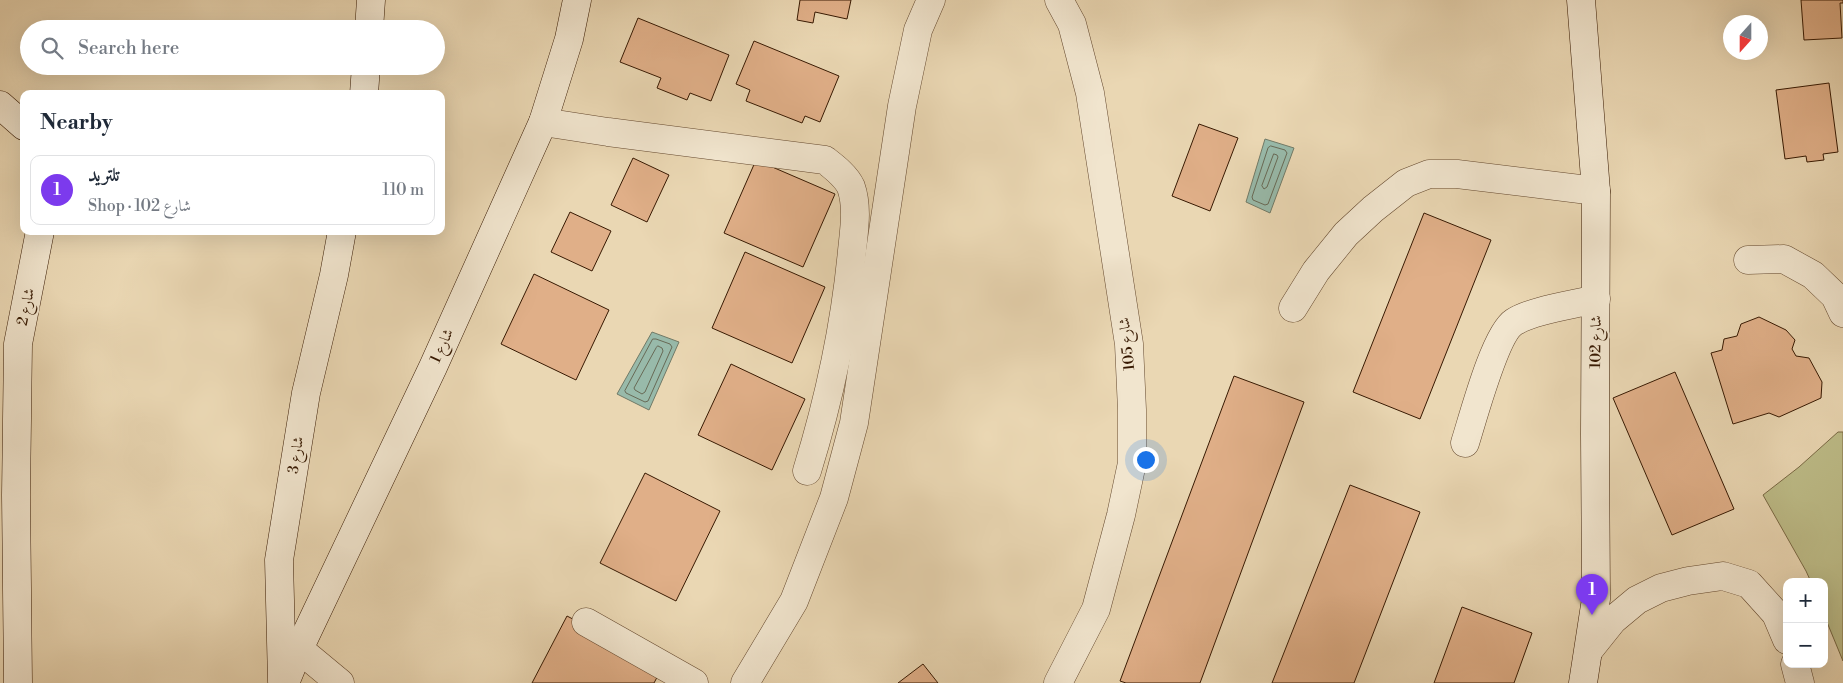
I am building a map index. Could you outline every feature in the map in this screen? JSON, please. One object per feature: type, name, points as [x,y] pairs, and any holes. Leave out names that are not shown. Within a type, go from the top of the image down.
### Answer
[{"type":"street","points":[[369,20],[371,0]]},
{"type":"street","name":"شارع 1","points":[[283,683],[433,367],[543,122],[569,40],[577,0]]},
{"type":"street","points":[[745,683],[797,593],[834,498],[854,423],[902,106],[918,30],[931,0]]},
{"type":"street","name":"شارع 105","points":[[1058,683],[1096,609],[1121,515],[1132,463],[1129,344],[1090,94],[1072,24],[1059,0]]},
{"type":"street","name":"شارع 102","points":[[1580,0],[1596,191],[1596,599],[1583,683]]},
{"type":"street","points":[[364,90],[365,75]]},
{"type":"street","points":[[0,105],[20,122]]},
{"type":"street","points":[[543,122],[825,160],[840,172],[851,187],[855,214],[842,326],[807,471]]},
{"type":"street","points":[[1292,308],[1316,271],[1346,234],[1373,209],[1406,183],[1429,174],[1457,174],[1596,191]]},
{"type":"street","name":"شارع 2","points":[[18,683],[16,495],[18,344],[40,235]]},
{"type":"street","name":"شارع 3","points":[[283,683],[279,560],[306,393],[334,275],[341,235]]},
{"type":"street","points":[[1748,260],[1784,259],[1813,275],[1835,296],[1843,313]]},
{"type":"street","points":[[1465,442],[1496,351],[1505,331],[1514,322],[1534,314],[1596,299]]},
{"type":"street","points":[[1589,650],[1613,620],[1637,600],[1670,586],[1688,581],[1723,576],[1749,584],[1776,614],[1783,631]]},
{"type":"street","points":[[586,622],[694,683]]},
{"type":"street","points":[[299,649],[340,683]]},
{"type":"street","points":[[1796,668],[1800,683]]},
{"type":"shaded area","points":[[1838,432],[1843,432],[1843,661],[1828,625],[1828,578],[1809,578],[1763,495],[1799,467]]},
{"type":"water","points":[[1265,139],[1294,148],[1270,213],[1246,202]]},
{"type":"water","points":[[652,332],[679,342],[649,410],[617,394]]},
{"type":"building","points":[[800,0],[851,0],[847,19],[815,12],[813,23],[797,20]]},
{"type":"building","points":[[1801,0],[1843,0],[1843,3],[1840,3],[1842,38],[1804,40]]},
{"type":"building","points":[[638,18],[729,55],[711,101],[690,93],[687,100],[657,88],[661,78],[620,62]]},
{"type":"building","points":[[754,41],[839,76],[820,122],[805,116],[802,123],[746,101],[750,90],[736,84]]},
{"type":"building","points":[[1829,83],[1838,152],[1823,154],[1824,160],[1807,162],[1806,156],[1785,159],[1776,90]]},
{"type":"building","points":[[1199,124],[1238,138],[1210,211],[1172,196]]},
{"type":"building","points":[[633,158],[669,175],[647,222],[611,205]]},
{"type":"building","points":[[756,160],[835,194],[803,267],[724,233]]},
{"type":"building","points":[[570,212],[611,231],[592,271],[551,252]]},
{"type":"building","points":[[1424,213],[1491,240],[1420,419],[1353,392]]},
{"type":"building","points":[[745,252],[825,287],[792,363],[712,328]]},
{"type":"building","points":[[534,274],[609,310],[576,380],[501,344]]},
{"type":"building","points":[[1759,317],[1786,330],[1795,340],[1792,349],[1796,356],[1809,358],[1822,382],[1821,398],[1779,417],[1769,413],[1733,424],[1711,353],[1722,350],[1724,339],[1737,336],[1741,324]]},
{"type":"building","points":[[731,364],[805,399],[772,470],[698,435]]},
{"type":"building","points":[[1675,372],[1734,509],[1672,535],[1613,398]]},
{"type":"building","points":[[1234,376],[1304,402],[1200,683],[1126,683],[1120,681]]},
{"type":"building","points":[[645,473],[720,511],[676,601],[600,563]]},
{"type":"building","points":[[1350,485],[1420,512],[1354,683],[1272,683]]},
{"type":"building","points":[[1462,607],[1532,633],[1514,683],[1434,683]]},
{"type":"building","points":[[567,616],[663,666],[654,683],[532,683]]},
{"type":"building","points":[[923,664],[938,683],[898,683]]},
{"type":"place","name":"تلتريد","points":[[1592,615]]}]
